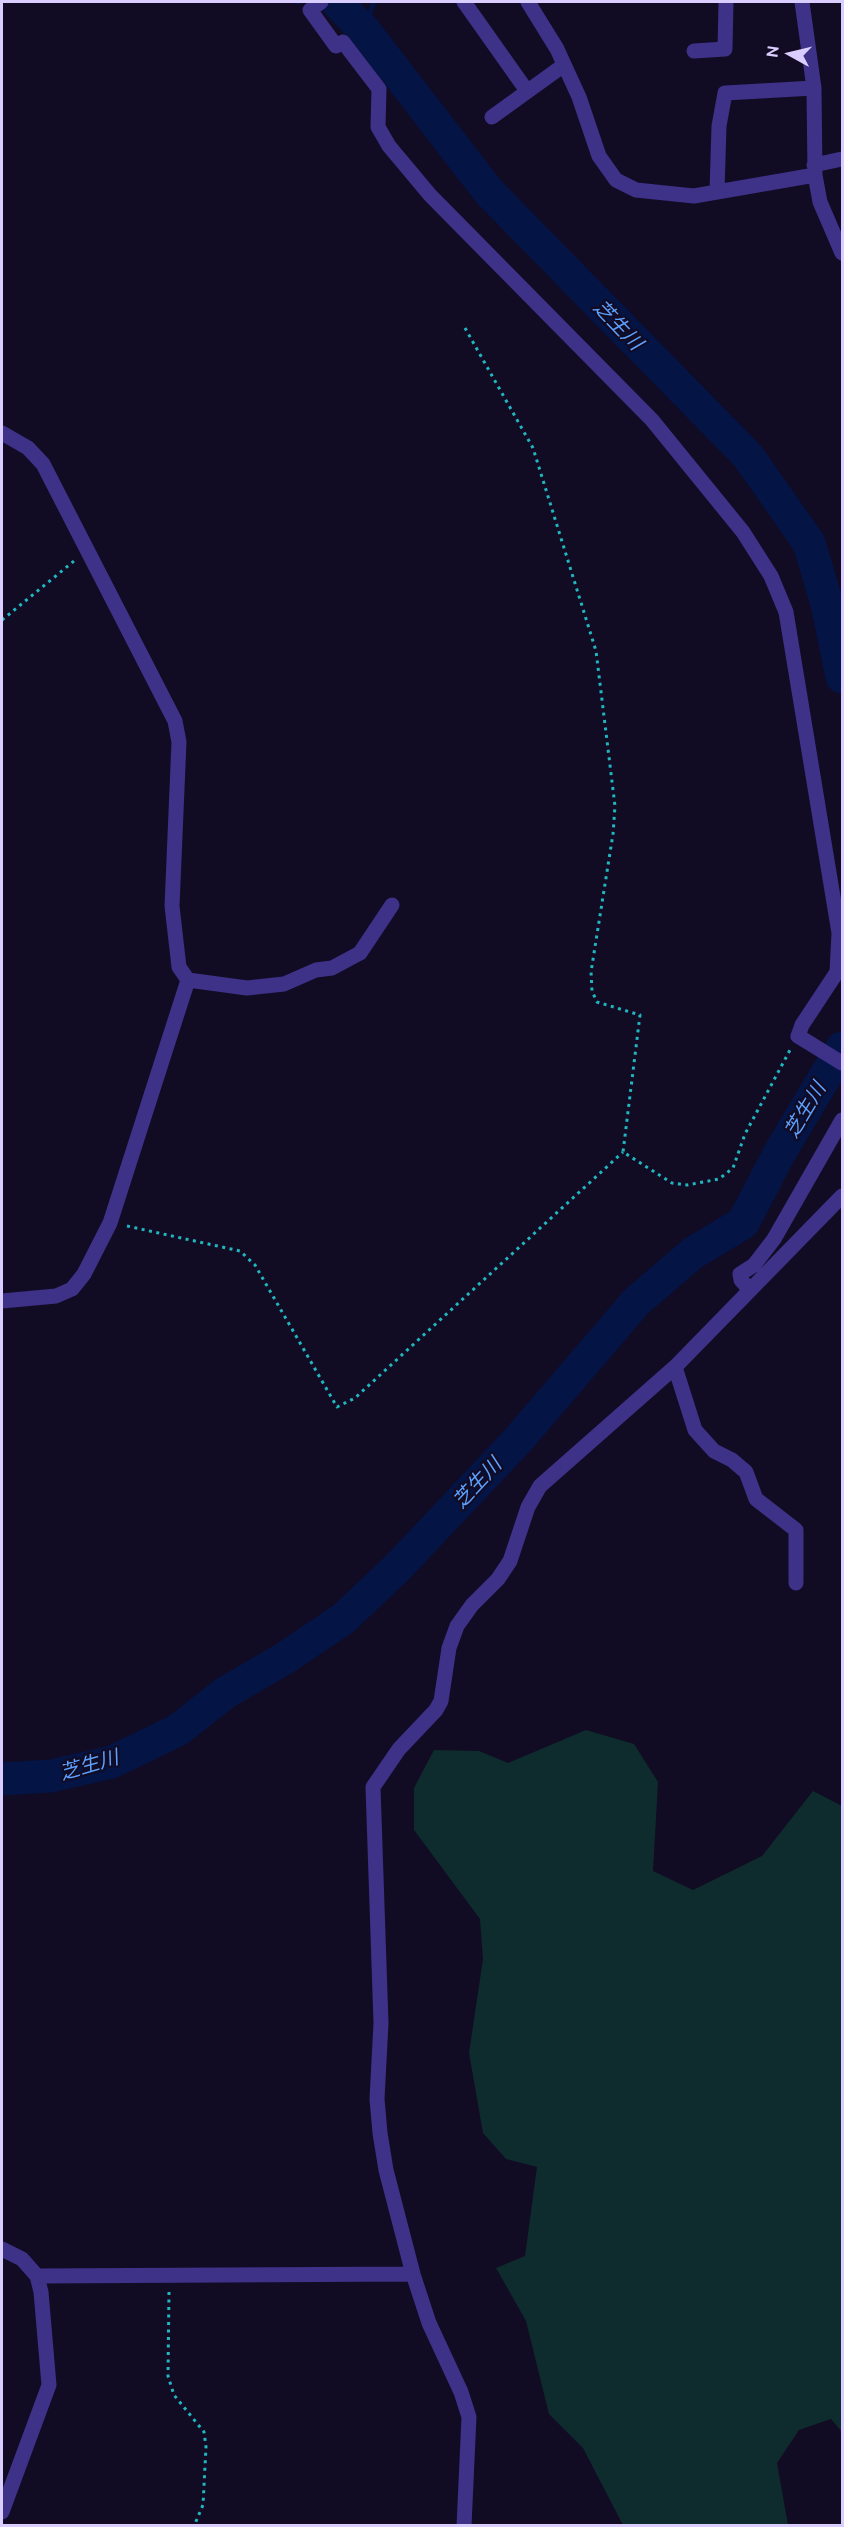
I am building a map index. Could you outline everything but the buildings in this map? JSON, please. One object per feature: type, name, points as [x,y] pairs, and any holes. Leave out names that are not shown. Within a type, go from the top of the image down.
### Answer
[{"type":"street","points":[[464,2],[527,90]]},
{"type":"street","points":[[528,2],[564,65],[579,97],[599,156],[616,180],[636,190],[694,196],[814,170],[843,159]]},
{"type":"street","points":[[694,51],[725,49],[726,2]]},
{"type":"street","points":[[802,2],[814,88],[814,170],[820,202],[843,253]]},
{"type":"street","points":[[313,4],[336,46],[343,42],[379,89],[378,127],[389,146],[430,195],[652,420],[743,532],[771,576],[786,612],[839,933],[837,972],[802,1025],[803,1040],[843,1063]]},
{"type":"street","points":[[492,117],[564,65]]},
{"type":"street","points":[[717,191],[719,126],[725,93],[814,88]]},
{"type":"street","points":[[2,433],[28,448],[43,464],[175,721],[179,742],[172,906],[179,967],[188,980],[247,988],[284,984],[316,970],[332,968],[360,953],[392,905]]},
{"type":"street","points":[[2,1301],[56,1296],[72,1289],[84,1274],[110,1223],[188,980]]},
{"type":"street","points":[[749,1289],[741,1280],[740,1274],[753,1265],[774,1239],[843,1120]]},
{"type":"street","points":[[464,2526],[469,2417],[461,2392],[429,2323],[413,2274],[386,2170],[377,2099],[381,2023],[374,1787],[399,1749],[436,1710],[443,1691],[449,1648],[457,1626],[472,1605],[498,1579],[510,1561],[528,1507],[540,1486],[675,1367],[749,1289],[843,1196]]},
{"type":"street","points":[[675,1367],[695,1430],[714,1451],[732,1460],[746,1472],[756,1499],[796,1530],[796,1582]]},
{"type":"street","points":[[2,2248],[22,2259],[37,2276],[41,2292],[49,2385],[2,2512]]},
{"type":"street","points":[[37,2276],[413,2274]]},
{"type":"path","points":[[110,1223],[240,1251],[255,1265],[337,1407],[355,1398],[623,1152],[640,1015],[597,1002],[592,991],[591,972],[613,834],[615,806],[596,651],[533,448],[465,328]]},
{"type":"path","points":[[2,620],[88,550]]},
{"type":"path","points":[[623,1152],[672,1183],[687,1185],[719,1179],[733,1168],[745,1134],[803,1040]]},
{"type":"path","points":[[169,2275],[168,2376],[174,2395],[204,2432],[206,2448],[203,2505],[194,2526]]},
{"type":"green space","points":[[586,1730],[634,1744],[658,1782],[653,1871],[693,1890],[762,1856],[813,1791],[842,1806],[842,2432],[831,2419],[799,2430],[777,2463],[788,2525],[623,2525],[583,2448],[549,2414],[526,2321],[496,2268],[525,2256],[537,2167],[506,2159],[483,2133],[469,2053],[483,1959],[480,1919],[414,1830],[414,1788],[434,1750],[479,1751],[508,1763]]},
{"type":"shaded area","points":[[317,2],[350,2],[427,117],[387,82]]},
{"type":"waterway","name":"芝生川","points":[[337,2],[364,30],[489,192],[748,456],[809,543],[827,604],[842,677]]},
{"type":"waterway","points":[[364,30],[374,2]]},
{"type":"waterway","name":"芝生川","points":[[2,1779],[51,1776],[112,1762],[178,1730],[225,1693],[285,1658],[343,1619],[398,1567],[517,1441],[636,1302],[693,1253],[743,1223],[779,1154],[842,1048]]}]
